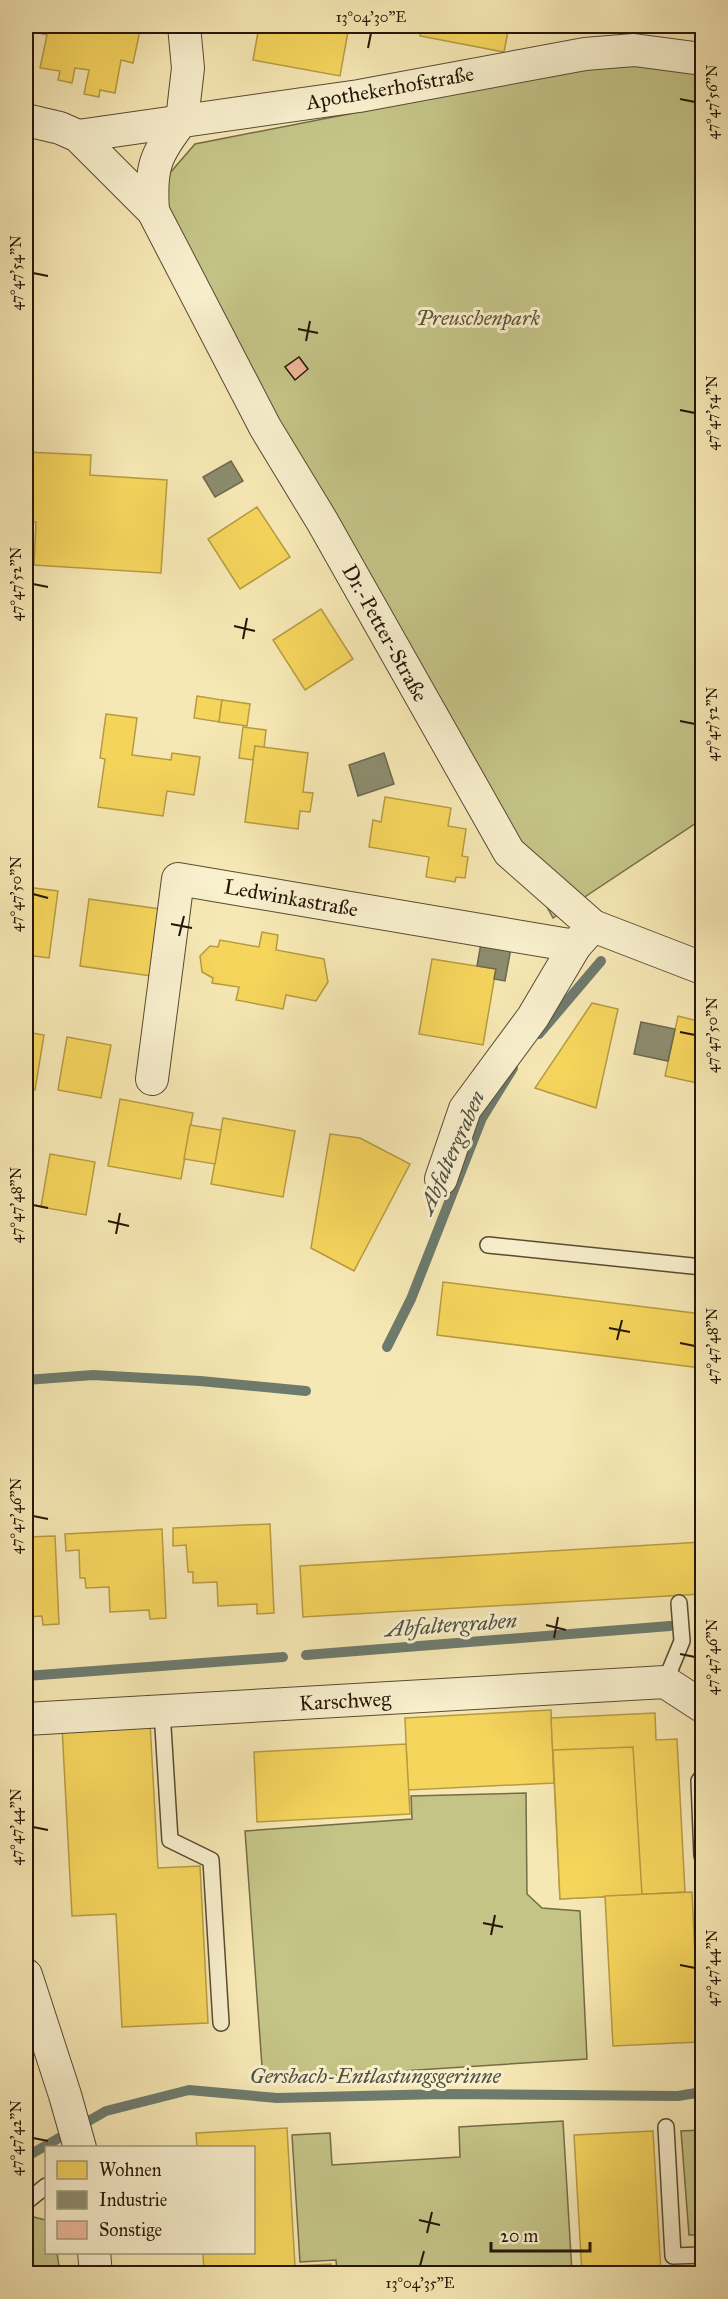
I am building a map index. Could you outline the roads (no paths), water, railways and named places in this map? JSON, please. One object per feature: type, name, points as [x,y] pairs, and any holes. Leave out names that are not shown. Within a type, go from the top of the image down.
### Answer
[{"type":"street","points":[[182,120],[188,69],[184,26]]},
{"type":"street","name":"Apothekerhofstraße","points":[[78,136],[359,96],[585,54],[634,50],[702,59]]},
{"type":"street","name":"Dr.-Petter-Straße","points":[[26,120],[60,128],[78,136],[153,211],[265,427],[322,520],[509,852],[584,936],[702,968]]},
{"type":"street","name":"Dr.-Petter-Straße","points":[[153,211],[151,180],[160,148],[182,120]]},
{"type":"street","name":"Ledwinkastraße","points":[[152,1079],[178,879],[584,936]]},
{"type":"street","points":[[441,1179],[465,1109],[533,1017],[584,936]]},
{"type":"street","points":[[665,1682],[702,1706]]},
{"type":"street","name":"Karschweg","points":[[26,1719],[665,1682]]},
{"type":"street","points":[[26,1975],[66,2095],[79,2146]]},
{"type":"street","points":[[94,2254],[96,2274]]},
{"type":"lane","points":[[488,1245],[702,1267]]},
{"type":"lane","points":[[665,1682],[682,1641],[679,1603]]},
{"type":"lane","points":[[162,1711],[170,1840],[211,1860],[221,2023]]},
{"type":"lane","points":[[702,1777],[699,1781],[702,1856]]},
{"type":"lane","points":[[666,2127],[673,2256],[702,2255]]},
{"type":"lane","points":[[26,2202],[45,2187]]},
{"type":"waterway","name":"Abfaltergraben","points":[[539,1034],[601,961]]},
{"type":"waterway","name":"Abfaltergraben","points":[[387,1347],[411,1299],[482,1118],[513,1068]]},
{"type":"waterway","name":"Abfaltergraben","points":[[26,1380],[93,1375],[200,1381],[306,1391]]},
{"type":"waterway","name":"Abfaltergraben","points":[[306,1655],[670,1626]]},
{"type":"waterway","name":"Abfaltergraben","points":[[26,1676],[283,1657]]},
{"type":"waterway","name":"Gersbach-Entlastungsgerinne","points":[[45,2146],[106,2111],[189,2090],[277,2098],[442,2094],[678,2096],[702,2092]]},
{"type":"waterway","name":"Gersbach-Entlastungsgerinne","points":[[26,2157],[45,2146]]},
{"type":"park label","name":"Preuschenpark","points":[[478,318]]}]
